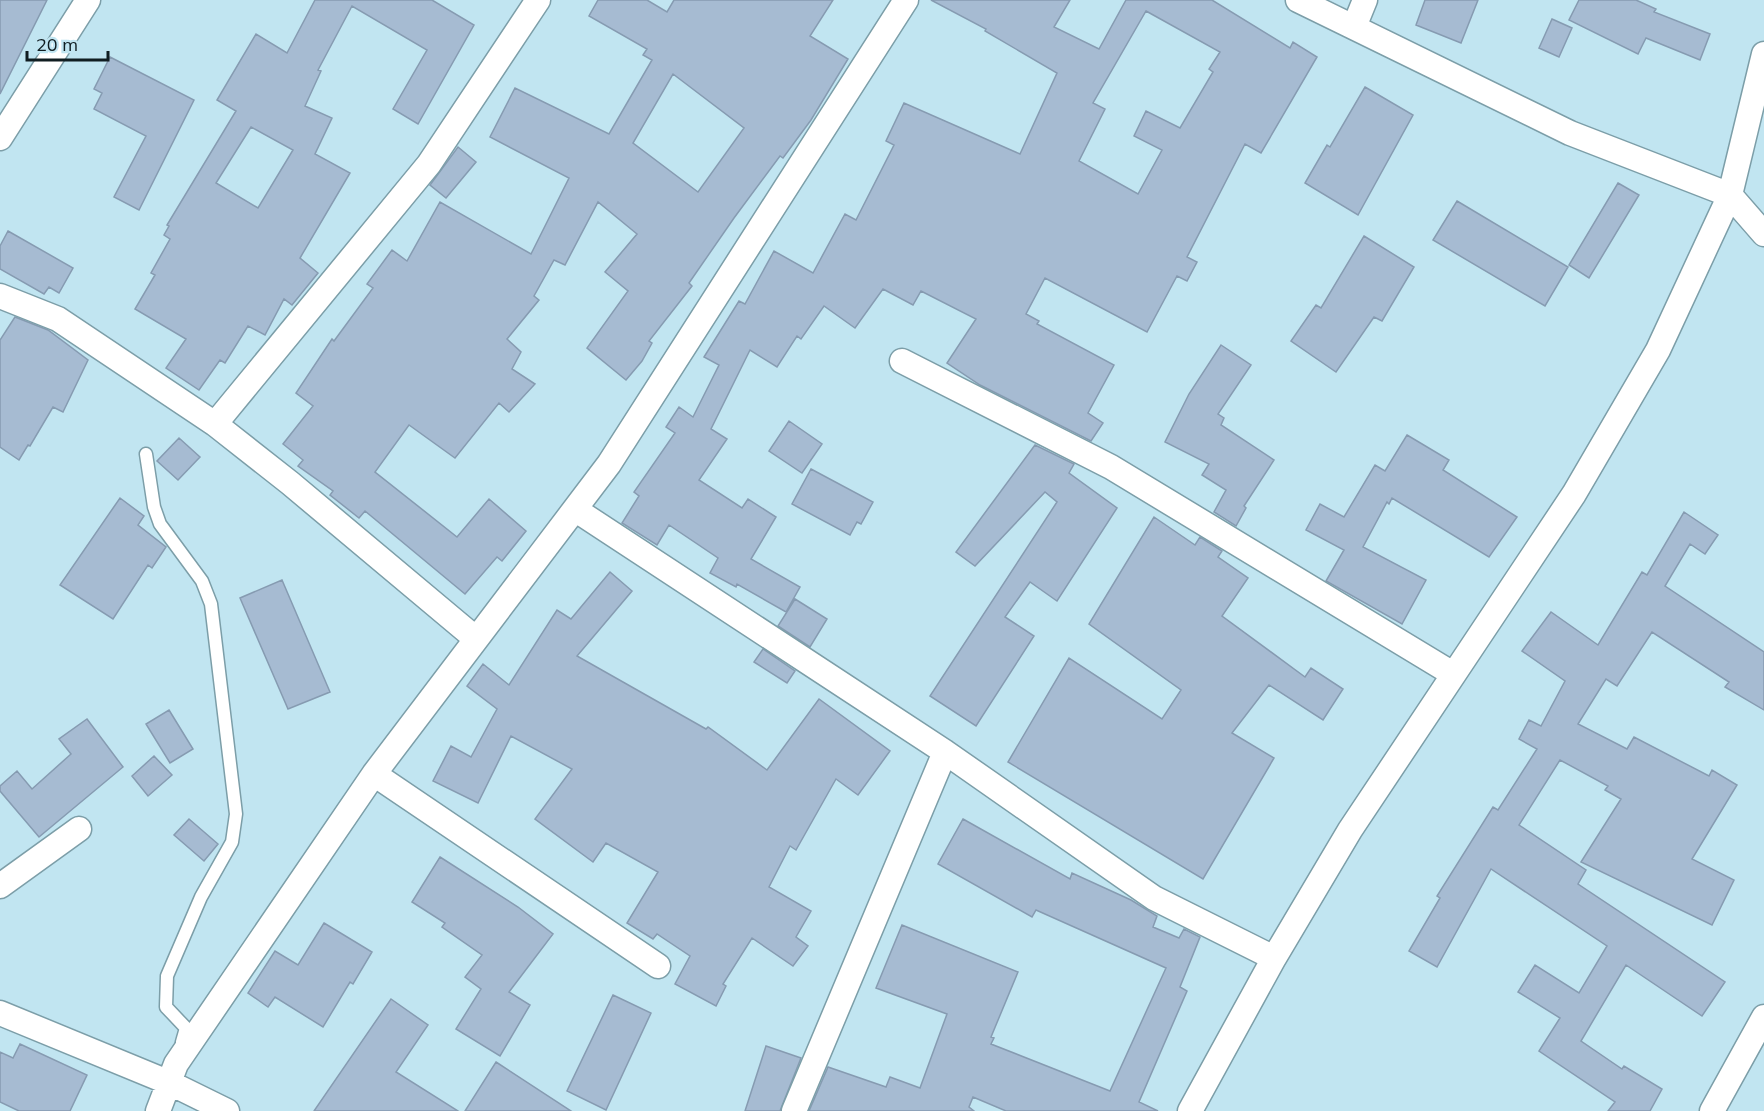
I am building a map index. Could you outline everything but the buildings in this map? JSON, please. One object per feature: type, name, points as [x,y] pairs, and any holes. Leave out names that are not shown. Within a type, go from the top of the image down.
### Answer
[{"type":"street","points":[[0,138],[88,0]]},
{"type":"street","points":[[215,424],[429,164],[538,0]]},
{"type":"street","points":[[158,1111],[173,1074],[374,774],[609,464],[906,0]]},
{"type":"street","points":[[1298,0],[1570,134],[1730,195],[1764,234]]},
{"type":"street","points":[[1354,27],[1365,0]]},
{"type":"street","points":[[1190,1111],[1274,958],[1350,830],[1574,494],[1658,350],[1730,195],[1760,86],[1764,54]]},
{"type":"street","points":[[0,296],[58,319],[215,424],[290,483],[475,638]]},
{"type":"street","points":[[902,361],[1111,467],[1453,674]]},
{"type":"street","points":[[576,510],[945,752],[1154,898],[1274,958]]},
{"type":"street","points":[[794,1111],[945,752]]},
{"type":"street","points":[[374,774],[657,966]]},
{"type":"street","points":[[0,886],[79,829]]},
{"type":"street","points":[[0,1013],[173,1074],[227,1111]]},
{"type":"street","points":[[1712,1111],[1764,1017]]},
{"type":"lane","points":[[146,454],[154,507],[160,524],[202,581],[211,603],[236,814],[232,842],[201,897],[167,976],[166,1007],[186,1028],[173,1074]]}]
